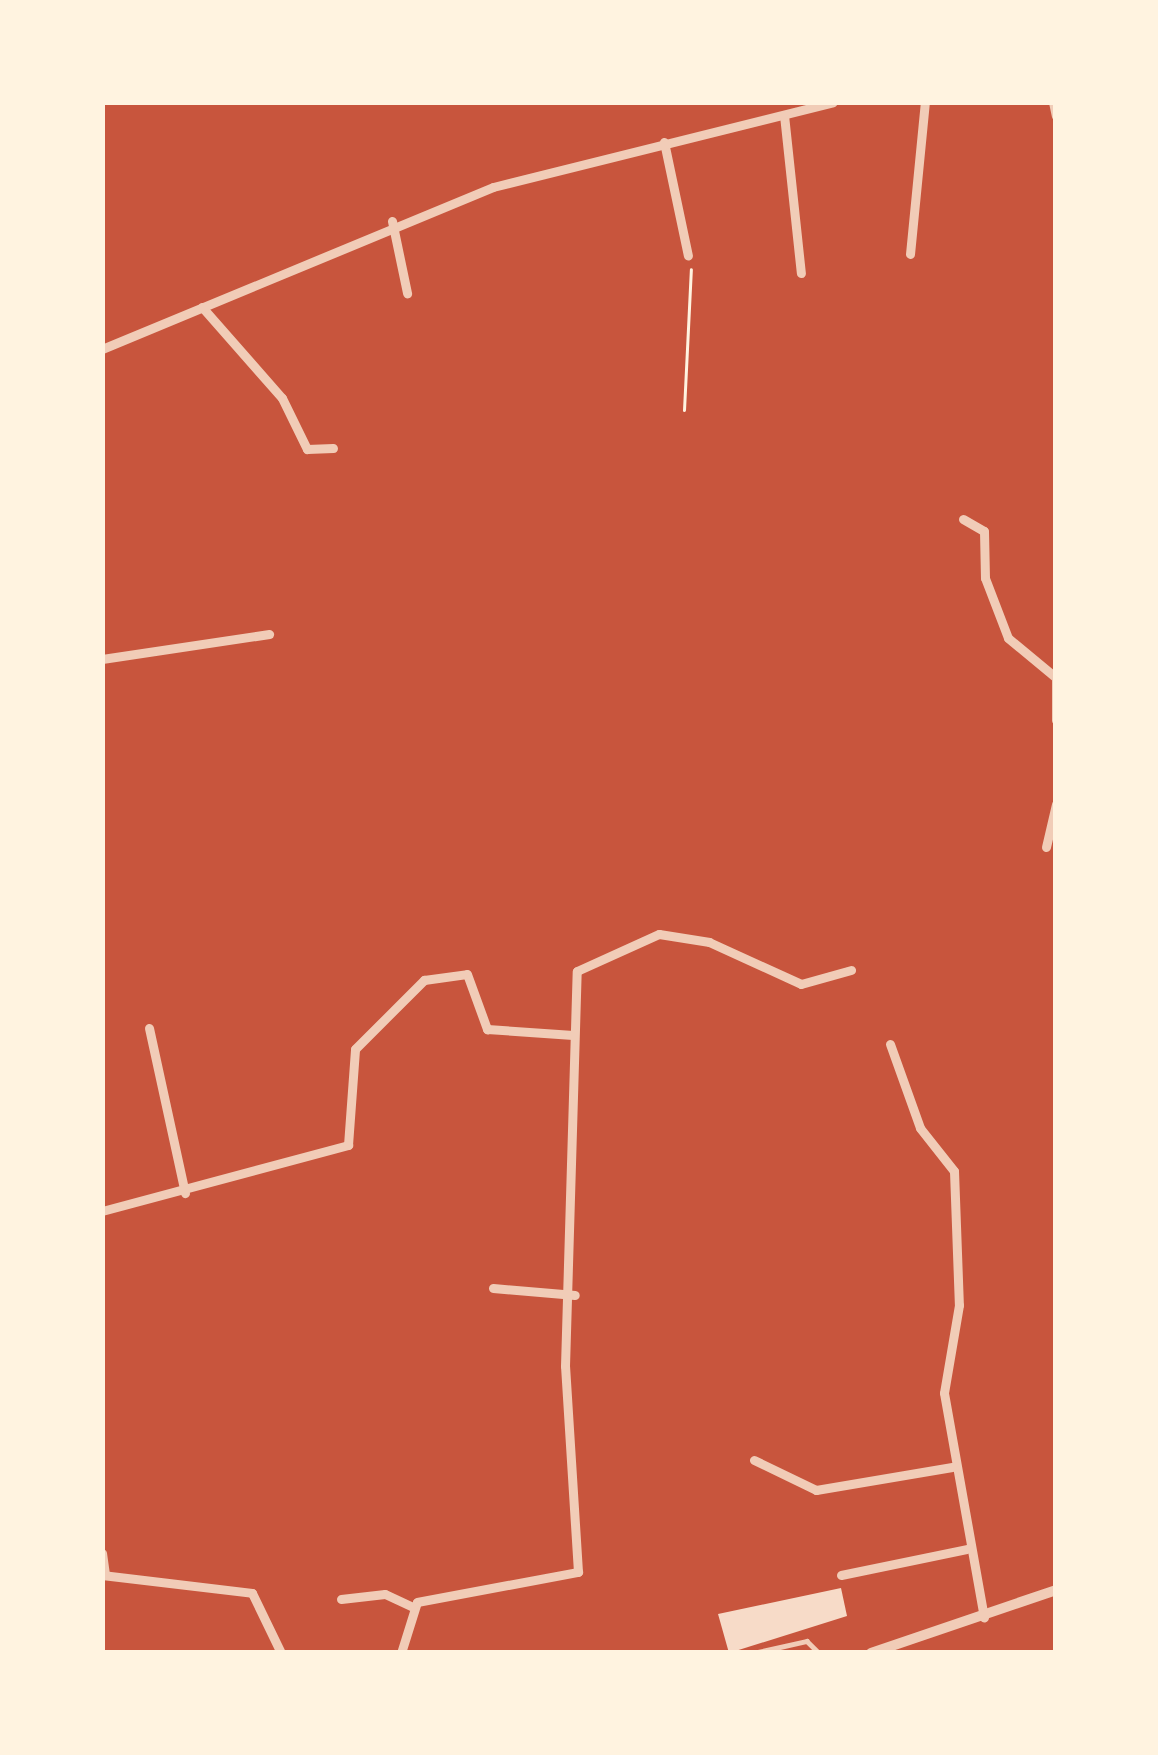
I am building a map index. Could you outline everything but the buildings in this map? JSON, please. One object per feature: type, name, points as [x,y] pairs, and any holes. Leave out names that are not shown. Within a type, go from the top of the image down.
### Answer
[{"type":"street","points":[[102,349],[392,221],[664,142],[832,102]]},
{"type":"street","points":[[910,254],[925,102]]},
{"type":"street","points":[[1053,102],[1056,116]]},
{"type":"street","points":[[784,115],[801,274]]},
{"type":"street","points":[[664,142],[688,256]]},
{"type":"street","points":[[392,221],[407,293]]},
{"type":"street","points":[[202,308],[282,398],[307,448],[333,448]]},
{"type":"street","points":[[963,519],[984,530],[985,578],[1008,638],[1055,675],[1056,720]]},
{"type":"street","points":[[102,659],[269,634]]},
{"type":"street","points":[[1046,847],[1056,804]]},
{"type":"street","points":[[341,1599],[385,1594],[411,1606],[578,1573],[566,1366],[575,1295],[573,1035],[577,971],[659,934],[709,942],[801,984],[851,970]]},
{"type":"street","points":[[102,1211],[185,1193],[348,1145],[355,1049],[424,980],[467,974],[487,1029],[573,1035]]},
{"type":"street","points":[[149,1028],[185,1193]]},
{"type":"street","points":[[890,1044],[920,1128],[954,1172],[959,1305],[944,1393],[966,1549],[984,1617]]},
{"type":"street","points":[[493,1288],[575,1295]]},
{"type":"street","points":[[754,1460],[816,1490],[952,1467]]},
{"type":"street","points":[[841,1575],[966,1549]]},
{"type":"street","points":[[102,1553],[103,1575],[252,1593],[280,1653]]},
{"type":"street","points":[[871,1653],[895,1649],[1056,1590]]},
{"type":"street","points":[[401,1653],[411,1606]]},
{"type":"lane","points":[[758,1652],[807,1641],[819,1653]]},
{"type":"path","points":[[684,410],[688,256]]}]
